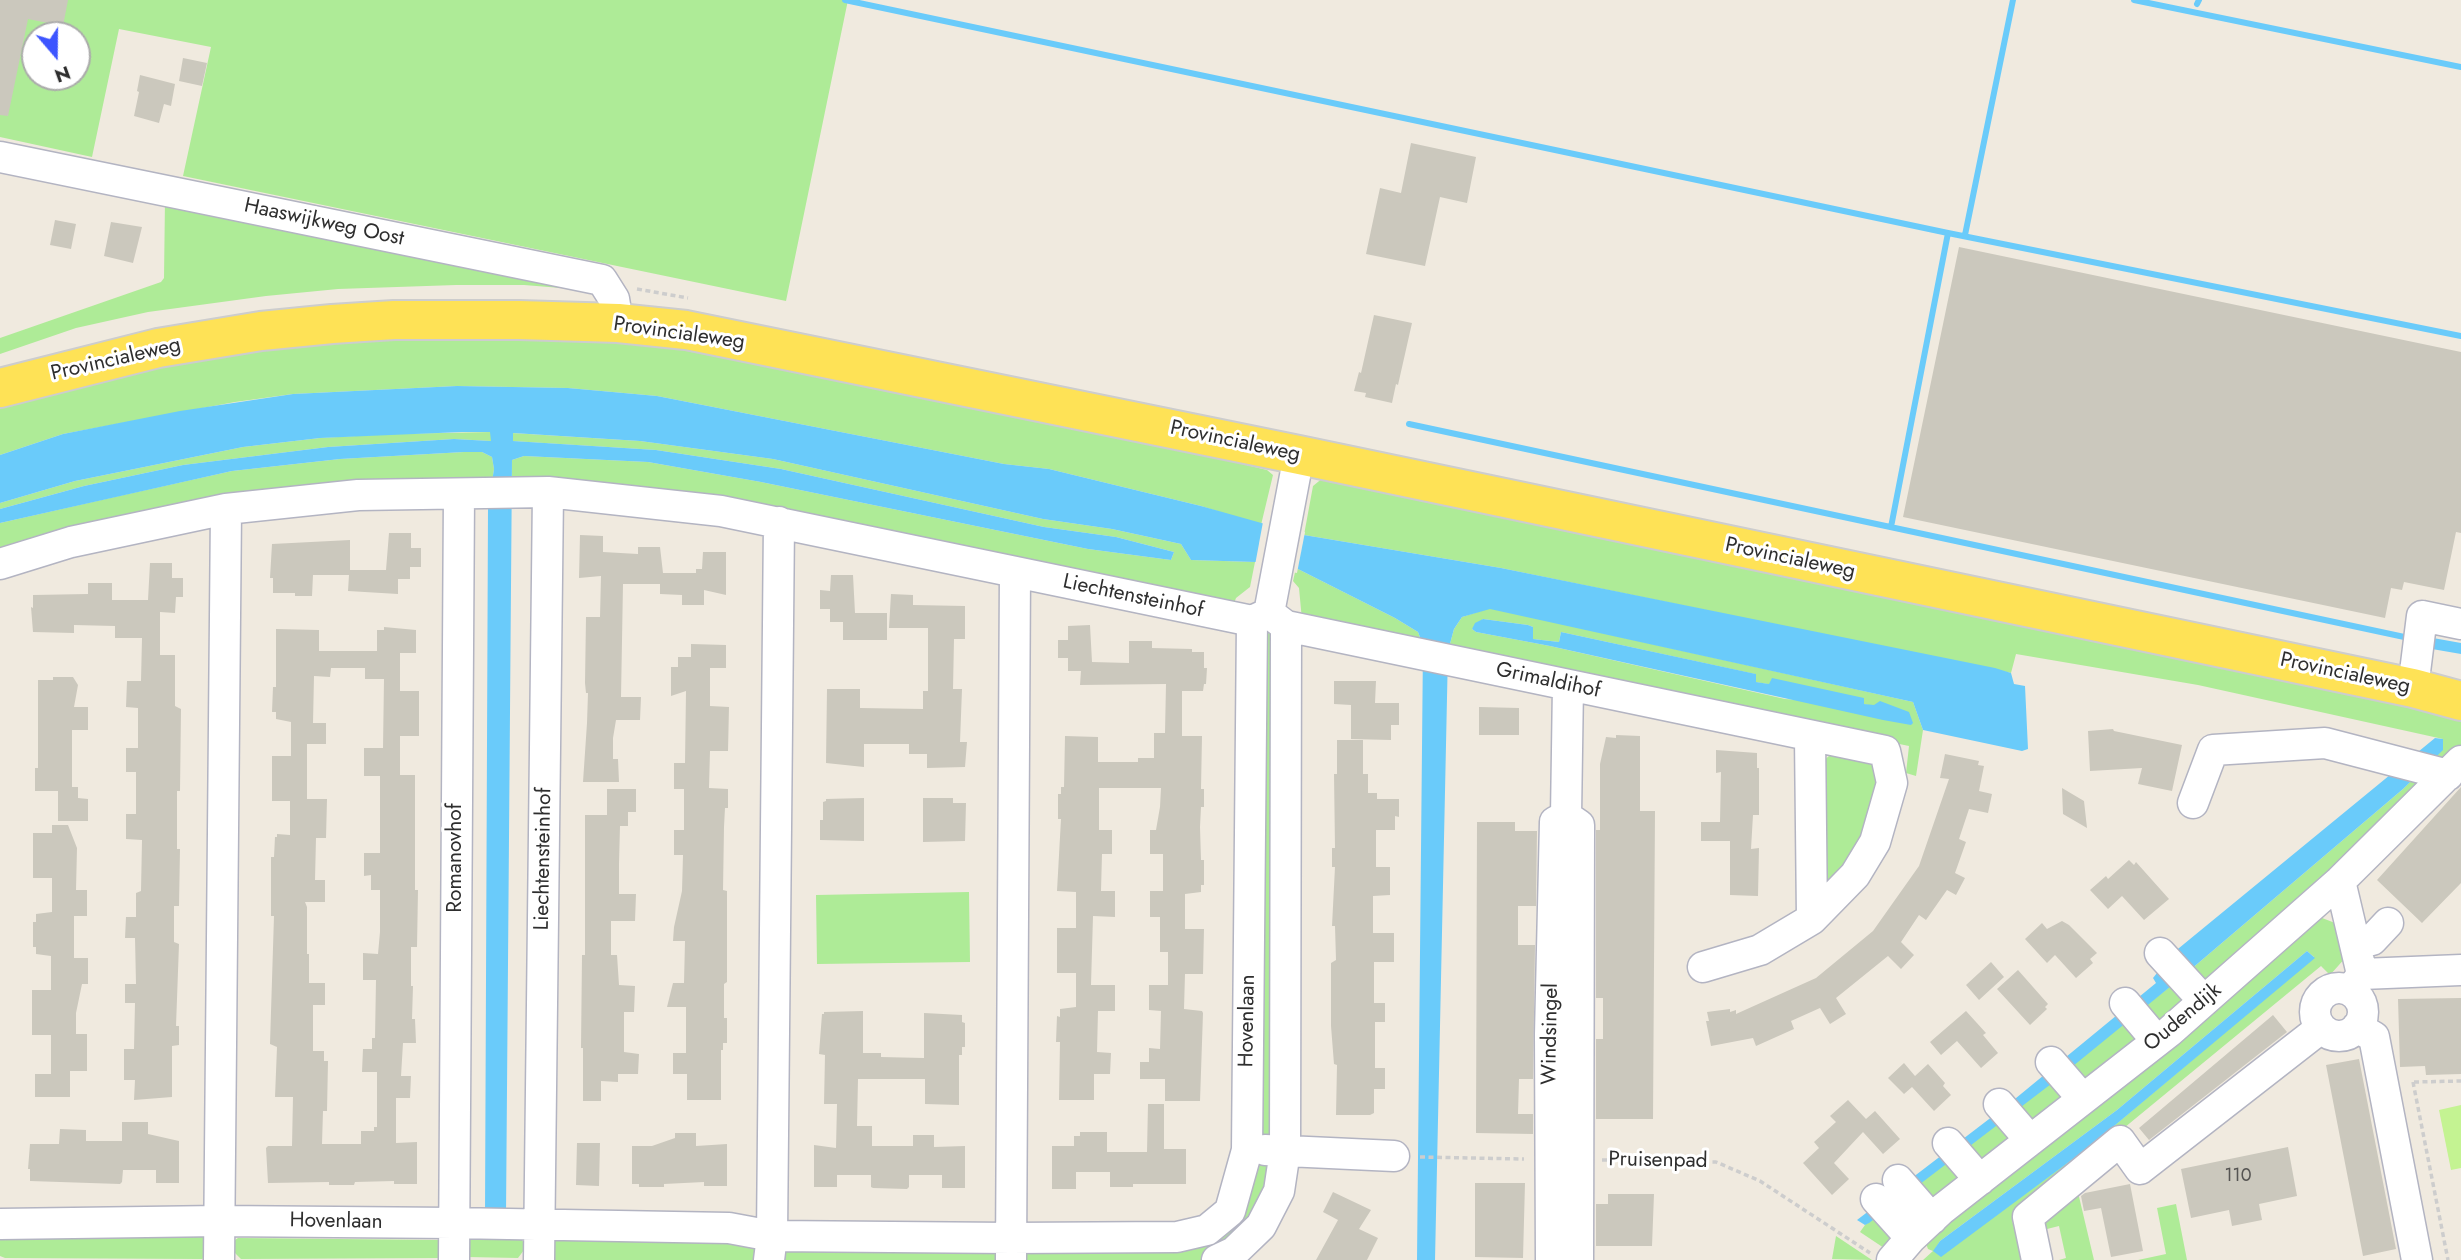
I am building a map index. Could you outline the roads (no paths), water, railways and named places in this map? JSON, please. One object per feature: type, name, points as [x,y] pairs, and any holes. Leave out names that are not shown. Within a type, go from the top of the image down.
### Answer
[{"type":"main road","name":"Provincialeweg","points":[[0,388],[158,348],[273,330],[394,320],[618,323],[699,333],[1295,470],[2413,688],[2461,701]]},
{"type":"street","name":"Haaswijkweg Oost","points":[[0,157],[602,279],[614,299],[618,323]]},
{"type":"street","name":"Hovenlaan","points":[[0,1224],[219,1220],[729,1228],[770,1248],[1011,1249],[1177,1237],[1207,1230],[1230,1211],[1247,1150],[1269,620],[1275,573],[1295,470]]},
{"type":"street","name":"Liechtensteinhof","points":[[539,1225],[548,492]]},
{"type":"street","name":"Liechtensteinhof","points":[[471,493],[548,492],[720,511],[1015,572],[1269,620]]},
{"type":"street","points":[[0,564],[71,542],[226,509],[358,495],[471,493]]},
{"type":"street","name":"Romanovhof","points":[[453,1223],[471,493]]},
{"type":"street","points":[[219,1260],[226,509]]},
{"type":"street","points":[[770,1248],[779,522]]},
{"type":"street","points":[[1011,1249],[1015,572]]},
{"type":"street","points":[[2413,688],[2422,616],[2461,624]]},
{"type":"street","name":"Hovenlaan","points":[[1217,1260],[1234,1252],[1261,1227],[1279,1191],[1285,1151],[1269,620]]},
{"type":"street","name":"Grimaldihof","points":[[1269,620],[1411,654],[1885,751],[1892,783],[1875,842],[1855,875],[1812,919],[1760,950],[1703,967]]},
{"type":"street","name":"Windsingel","points":[[1551,1260],[1564,1160],[1579,825],[1566,816],[1568,685]]},
{"type":"street","points":[[1810,737],[1812,919]]},
{"type":"street","points":[[2193,803],[2213,750],[2325,743],[2434,766]]},
{"type":"street","name":"Oudendijk","points":[[1898,1220],[1964,1161],[2015,1122],[2083,1099],[2140,1022],[2196,992],[2340,881],[2434,766]]},
{"type":"street","points":[[2340,881],[2355,942],[2357,983],[2361,1004],[2361,1020],[2357,1027],[2343,1035],[2328,1033],[2321,1028],[2315,1007],[2323,993],[2357,983],[2461,970]]},
{"type":"street","points":[[2355,942],[2372,940],[2388,923]]},
{"type":"street","points":[[2160,953],[2196,992]]},
{"type":"street","points":[[2357,1027],[2374,1037],[2417,1260]]},
{"type":"street","points":[[2037,1260],[2028,1217],[2120,1141],[2140,1169],[2321,1028]]},
{"type":"street","points":[[2057,1069],[2083,1099]]},
{"type":"street","points":[[1247,1150],[1401,1157]]},
{"type":"street","name":"Windsingel","points":[[1564,1160],[1578,1260]]},
{"type":"street","points":[[453,1223],[453,1260]]},
{"type":"street","points":[[539,1225],[539,1260]]},
{"type":"water","points":[[457,386],[568,388],[657,396],[1004,464],[1049,469],[1201,506],[1304,535],[1501,568],[1995,668],[2011,673],[2014,684],[2025,686],[2028,749],[2022,751],[1923,730],[1913,702],[1490,609],[1462,617],[1454,629],[1448,651],[1435,1260],[1417,1260],[1423,645],[1418,632],[1296,568],[1255,562],[1191,560],[1181,544],[1112,529],[1043,519],[773,459],[640,441],[513,433],[513,441],[656,450],[781,469],[1044,527],[1116,537],[1174,552],[1171,560],[1088,549],[761,482],[648,462],[524,456],[512,460],[506,1214],[485,1214],[488,508],[494,469],[492,457],[482,452],[464,452],[340,459],[232,471],[0,523],[0,509],[84,486],[183,465],[328,447],[454,439],[491,441],[490,432],[462,432],[320,438],[243,447],[75,481],[0,503],[0,455],[63,434],[180,411],[293,394]]},
{"type":"water","points":[[1483,619],[1533,627],[1533,639],[1559,642],[1561,632],[1756,674],[1756,682],[1769,684],[1772,678],[1864,698],[1864,704],[1874,705],[1880,701],[1909,712],[1913,723],[1911,725],[1883,720],[1472,629],[1475,623]]},
{"type":"water","points":[[2433,638],[2461,643],[2461,654],[2432,649]]},
{"type":"water","points":[[2435,738],[2443,739],[2443,750],[2403,789],[2176,982],[2051,1084],[1869,1223],[1865,1225],[1857,1220],[2010,1103],[2156,983],[2153,978],[2173,953]]},
{"type":"water","points":[[2307,951],[2315,958],[2089,1147],[1941,1257],[1933,1251],[1940,1241],[2117,1110]]},
{"type":"waterway","points":[[845,0],[1948,233],[2461,336]]},
{"type":"waterway","points":[[1965,235],[2013,0]]},
{"type":"waterway","points":[[2134,0],[2461,67]]},
{"type":"waterway","points":[[2197,4],[2199,0]]},
{"type":"waterway","points":[[1891,527],[1948,233]]},
{"type":"waterway","points":[[1409,424],[2409,638]]}]
